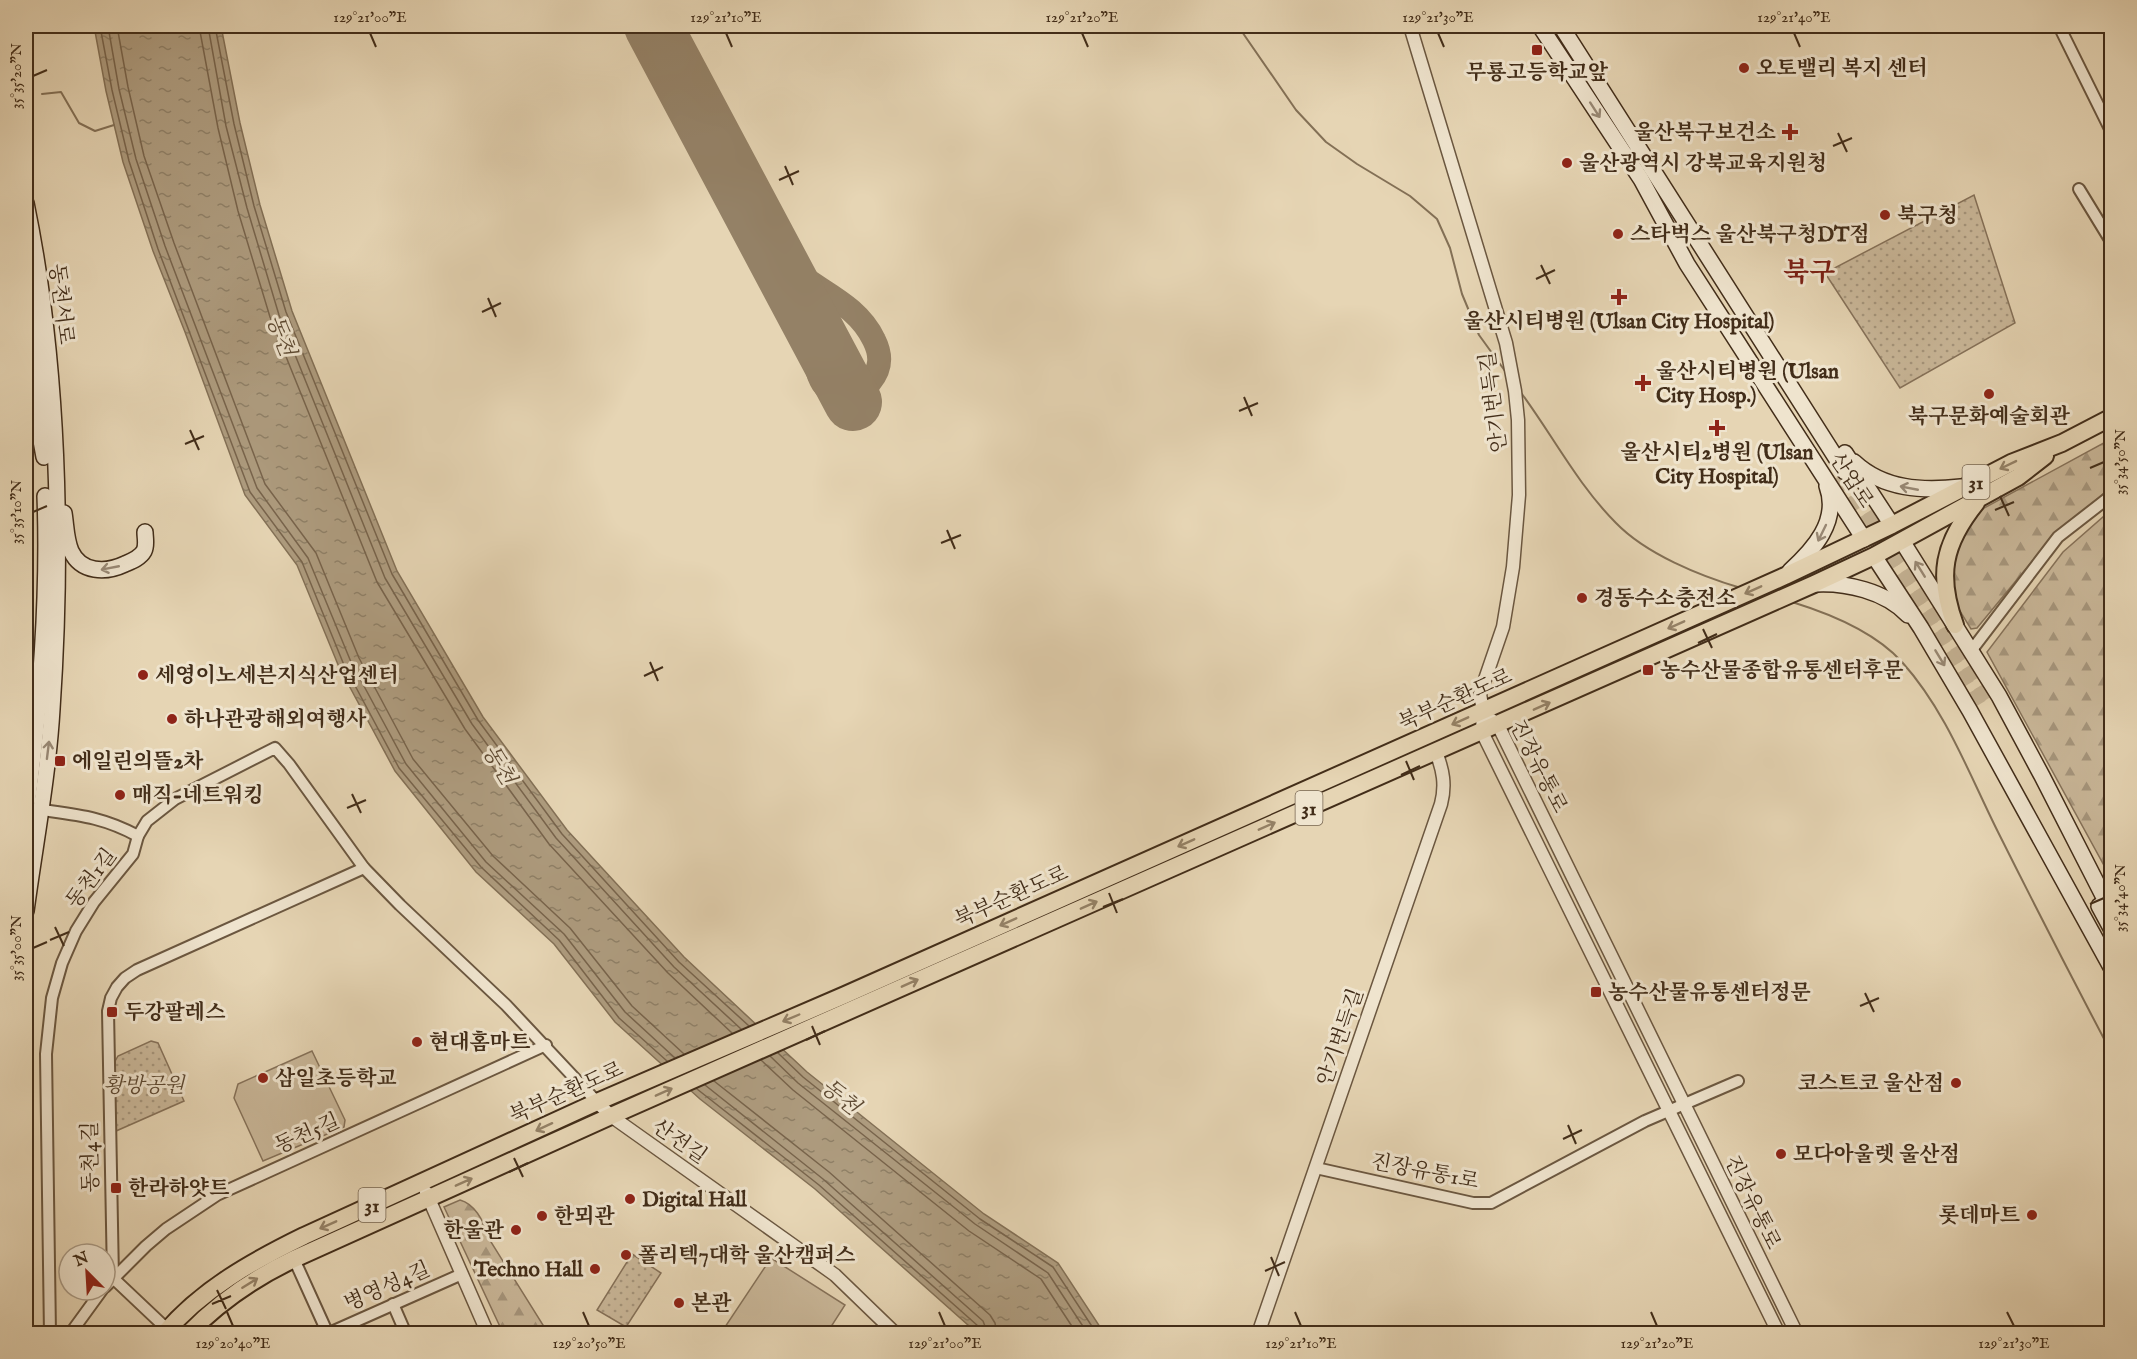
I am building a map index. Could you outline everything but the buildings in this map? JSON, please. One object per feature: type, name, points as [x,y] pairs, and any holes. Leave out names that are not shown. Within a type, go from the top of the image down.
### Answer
[{"type":"main road","name":"산업로","points":[[1540,26],[1641,179],[1687,264],[1835,476]]},
{"type":"main road","name":"산업로","points":[[1561,26],[1653,170],[1835,476],[1864,539],[1971,711],[2112,969]]},
{"type":"main road","name":"산업로","points":[[1653,170],[1742,295],[1955,625],[2037,766],[2112,913]]},
{"type":"main road","name":"동천서로","points":[[26,203],[40,286],[53,422],[57,524],[51,719],[29,810]]},
{"type":"main road","name":"동천서로","points":[[26,266],[43,421],[46,522],[43,624],[29,810],[26,911]]},
{"type":"main road","points":[[26,369],[44,457]]},
{"type":"main road","name":"31","points":[[1892,525],[2011,463],[2062,443],[2112,417]]},
{"type":"main road","points":[[53,422],[68,542],[76,558],[93,569],[102,571],[114,569],[136,559],[144,551],[145,532]]},
{"type":"main road","name":"31","points":[[1902,540],[2018,477],[2062,443]]},
{"type":"main road","points":[[1845,454],[1872,474],[1904,488],[1921,490],[1967,486]]},
{"type":"main road","points":[[1781,578],[1815,546],[1826,525],[1835,476]]},
{"type":"main road","points":[[1955,625],[1945,594],[1944,570],[1956,534],[1975,503],[1983,496]]},
{"type":"main road","name":"북부순환도로","points":[[166,1332],[212,1289],[263,1256],[611,1116],[851,1001],[1483,711],[1781,578],[1892,525]]},
{"type":"main road","name":"북부순환도로","points":[[188,1334],[222,1303],[245,1286],[597,1102],[851,1001],[1436,752],[1810,586],[1902,540]]},
{"type":"main road","points":[[1810,586],[1840,584],[1875,594],[1904,610],[1921,628]]},
{"type":"main road","points":[[2112,930],[2034,781],[1985,703],[2023,786],[2112,964]]},
{"type":"street","name":"안기번득길","points":[[1410,26],[1506,343],[1518,420],[1519,495],[1513,567],[1503,627],[1480,694],[1483,711]]},
{"type":"street","points":[[2059,26],[2112,133]]},
{"type":"street","points":[[2079,189],[2112,243]]},
{"type":"street","points":[[1971,651],[2058,537],[2112,495]]},
{"type":"street","name":"진장유통로","points":[[1483,711],[1498,725],[1797,1334]]},
{"type":"street","name":"진장유통로","points":[[1483,711],[1482,732],[1779,1334]]},
{"type":"street","name":"동천1길","points":[[50,1334],[46,1054],[52,998],[62,963],[76,931],[94,902],[133,854],[138,836],[147,821],[175,799],[276,748],[364,868]]},
{"type":"street","name":"안기번득길","points":[[1258,1334],[1441,804],[1444,778],[1436,752]]},
{"type":"street","points":[[29,810],[102,819],[138,836]]},
{"type":"street","points":[[364,868],[546,1046],[597,1102]]},
{"type":"street","name":"동천4길","points":[[112,1242],[107,1054],[108,1011],[111,998],[125,978],[137,970],[364,868]]},
{"type":"street","name":"동천5길","points":[[117,1274],[166,1229],[217,1195],[546,1046]]},
{"type":"street","name":"진장유통1로","points":[[1316,1168],[1473,1203],[1491,1203],[1645,1121],[1738,1081]]},
{"type":"street","name":"산전길","points":[[597,1102],[611,1116],[835,1275],[896,1334]]},
{"type":"street","points":[[425,1191],[488,1334]]},
{"type":"street","points":[[294,1259],[328,1333]]},
{"type":"street","name":"병영성4길","points":[[328,1333],[462,1274]]},
{"type":"street","points":[[117,1282],[166,1332]]},
{"type":"street","name":"동천5길","points":[[70,1334],[94,1302]]},
{"type":"street","points":[[393,1304],[406,1334]]},
{"type":"green space","points":[[1974,195],[2015,323],[1900,388],[1825,273]]},
{"type":"green space","points":[[2111,439],[2111,487],[2048,542],[1977,628],[1971,629],[1958,608],[1949,580],[1958,540],[1975,513]]},
{"type":"green space","points":[[2111,510],[2112,867],[2106,869],[1987,652],[2063,552]]},
{"type":"green space","name":"황방공원","points":[[151,1041],[158,1043],[184,1101],[116,1131],[114,1063],[118,1056]]},
{"type":"green space","points":[[312,1051],[345,1120],[344,1127],[263,1161],[234,1098],[238,1084]]},
{"type":"green space","points":[[460,1200],[470,1205],[478,1213],[486,1234],[548,1333],[503,1333],[444,1207]]},
{"type":"green space","points":[[632,1254],[661,1273],[626,1327],[597,1310]]},
{"type":"green space","points":[[771,1258],[845,1305],[827,1333],[721,1333]]},
{"type":"water","name":"동천","points":[[94,26],[221,26],[240,123],[260,205],[292,311],[397,571],[483,717],[567,830],[684,957],[807,1072],[984,1214],[1058,1263],[1104,1333],[977,1333],[815,1189],[700,1099],[615,1022],[554,944],[476,872],[395,771],[339,667],[297,565],[245,495],[153,251],[123,162],[106,91]]},
{"type":"waterway","points":[[1238,26],[1296,110],[1326,142],[1410,196],[1437,219],[1450,248],[1462,294],[1479,335],[1505,371]]},
{"type":"waterway","points":[[42,94],[61,92],[79,123],[95,131],[114,125]]},
{"type":"waterway","points":[[1519,390],[1589,492],[1628,534],[1642,545],[1674,563],[1741,588]]},
{"type":"waterway","points":[[1792,602],[1837,618],[1866,633],[1891,651],[1918,681],[1956,744],[2012,860],[2112,1054]]},
{"type":"taxiway","points":[[764,234],[786,264],[850,309],[867,328],[877,346],[879,362],[874,377],[865,387],[859,391],[844,394],[831,391],[825,386],[817,370],[812,339],[794,292]]},
{"type":"runway","points":[[653,26],[853,402]]},
{"type":"tunnel","points":[[1845,472],[1939,617],[1990,701]]},
{"type":"tunnel","points":[[1836,478],[1930,623],[1980,706]]},
{"type":"place","name":"무룡고등학교앞","points":[[1537,50]]},
{"type":"place","name":"오토밸리 복지 센터","points":[[1744,68]]},
{"type":"place","name":"울산북구보건소","points":[[1790,132]]},
{"type":"place","name":"울산광역시 강북교육지원청","points":[[1567,163]]},
{"type":"place","name":"북구청","points":[[1885,215]]},
{"type":"place","name":"스타벅스 울산북구청DT점","points":[[1618,234]]},
{"type":"place","name":"울산시티병원 (Ulsan City Hospital)","points":[[1619,297]]},
{"type":"place","name":"울산시티병원 (Ulsan City Hosp.)","points":[[1643,383]]},
{"type":"place","name":"북구문화예술회관","points":[[1989,394]]},
{"type":"place","name":"울산시티2병원 (Ulsan City Hospital)","points":[[1717,428]]},
{"type":"place","name":"경동수소충전소","points":[[1582,598]]},
{"type":"place","name":"농수산물종합유통센터후문","points":[[1648,670]]},
{"type":"place","name":"세영이노세븐지식산업센터","points":[[143,675]]},
{"type":"place","name":"하나관광해외여행사","points":[[172,719]]},
{"type":"place","name":"에일린의뜰2차","points":[[60,761]]},
{"type":"place","name":"매직-네트워킹","points":[[120,795]]},
{"type":"place","name":"농수산물유통센터정문","points":[[1596,992]]},
{"type":"place","name":"두강팔레스","points":[[112,1012]]},
{"type":"place","name":"현대홈마트","points":[[417,1042]]},
{"type":"place","name":"삼일초등학교","points":[[263,1078]]},
{"type":"place","name":"코스트코 울산점","points":[[1956,1083]]},
{"type":"place","name":"모다아울렛 울산점","points":[[1781,1154]]},
{"type":"place","name":"한라하얏트","points":[[116,1188]]},
{"type":"place","name":"Digital Hall","points":[[630,1199]]},
{"type":"place","name":"롯데마트","points":[[2032,1215]]},
{"type":"place","name":"한뫼관","points":[[542,1216]]},
{"type":"place","name":"한울관","points":[[516,1230]]},
{"type":"place","name":"폴리텍7대학 울산캠퍼스","points":[[626,1255]]},
{"type":"place","name":"Techno Hall","points":[[595,1269]]},
{"type":"place","name":"본관","points":[[679,1303]]},
{"type":"district","name":"북구","points":[[1809,272]]}]
